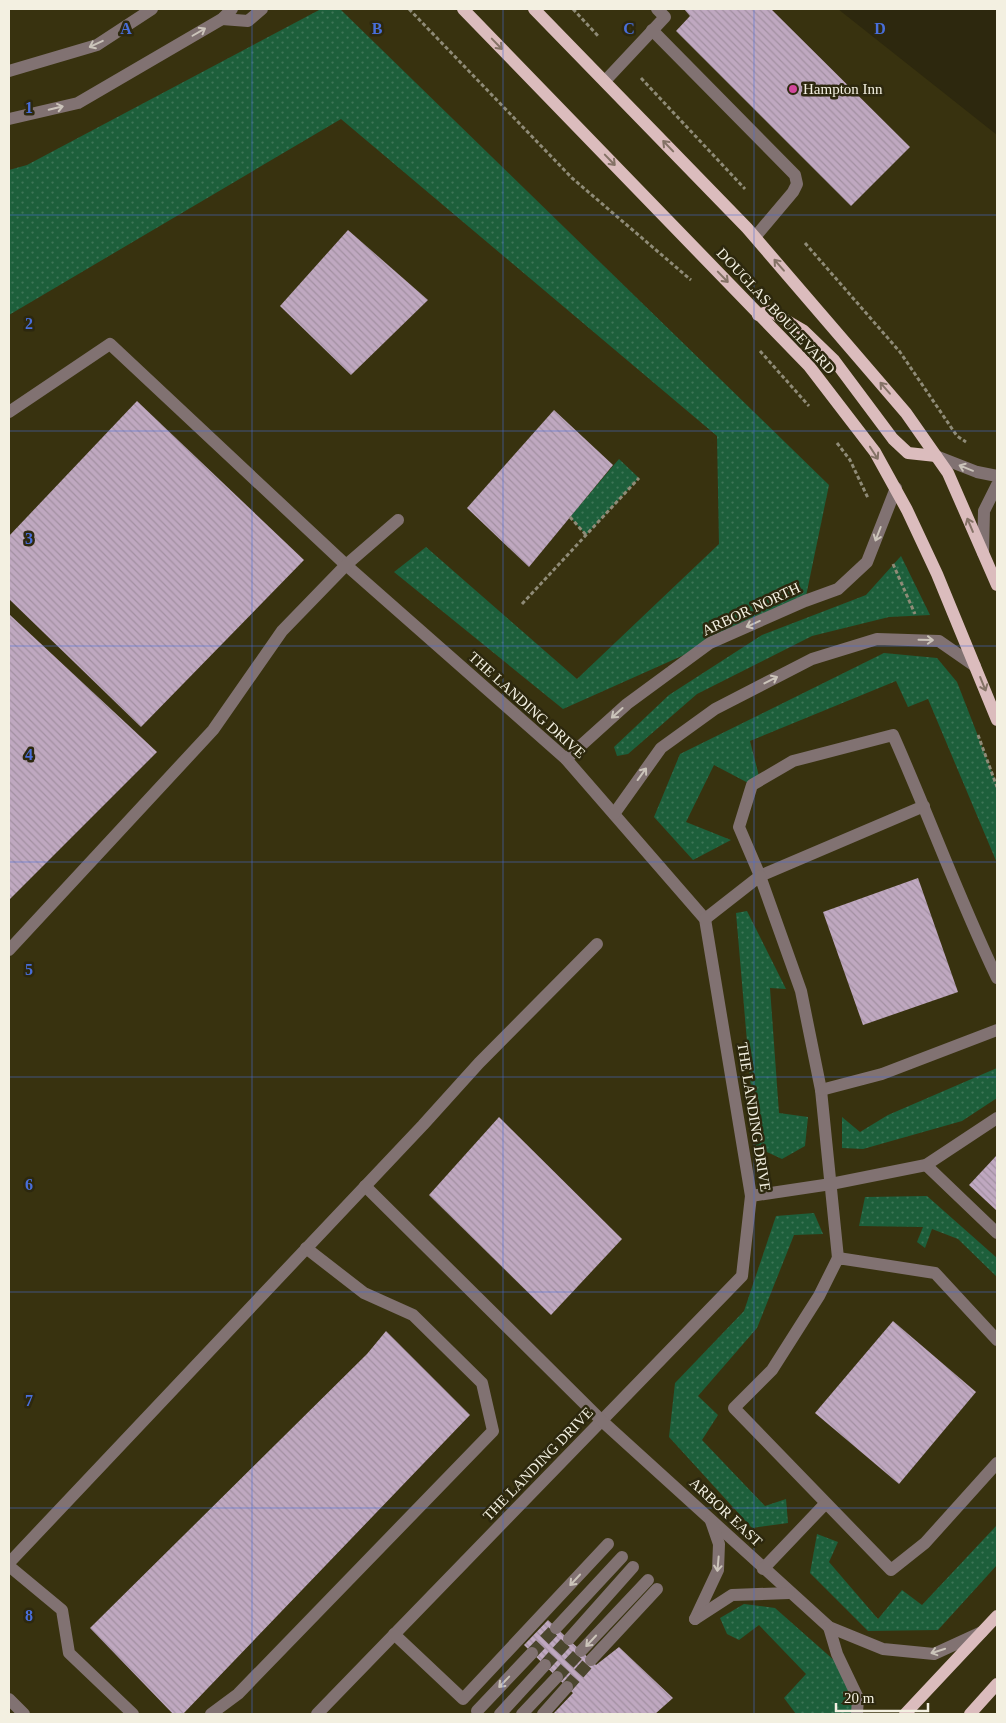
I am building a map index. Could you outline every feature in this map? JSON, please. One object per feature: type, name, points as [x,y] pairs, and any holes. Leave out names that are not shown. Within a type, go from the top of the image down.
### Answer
[{"type":"main road","name":"DOUGLAS BOULEVARD","points":[[463,9],[809,366],[875,452],[896,488],[937,574],[997,720]]},
{"type":"main road","name":"DOUGLAS BOULEVARD","points":[[534,9],[755,237],[906,413],[948,473],[997,585]]},
{"type":"main road","points":[[758,315],[770,311],[804,331],[834,360],[893,439],[908,453],[936,456]]},
{"type":"main road","points":[[905,1714],[997,1616]]},
{"type":"main road","points":[[970,1714],[997,1684]]},
{"type":"street","points":[[9,71],[97,45],[152,9]]},
{"type":"street","points":[[9,119],[78,103],[222,19],[232,9]]},
{"type":"street","points":[[222,19],[248,21],[262,9]]},
{"type":"street","points":[[605,81],[652,30],[665,11]]},
{"type":"street","points":[[652,30],[794,175],[796,184],[793,192],[755,237]]},
{"type":"street","name":"THE LANDING DRIVE","points":[[9,412],[110,344],[346,566],[566,760],[705,919],[751,1196],[742,1276],[317,1714]]},
{"type":"street","points":[[936,456],[977,472],[997,476]]},
{"type":"street","points":[[983,553],[984,511],[997,485]]},
{"type":"street","name":"ARBOR NORTH","points":[[566,760],[627,704],[710,643],[805,601],[838,589],[867,562],[896,488]]},
{"type":"street","points":[[9,950],[214,730],[282,630],[346,566],[398,520]]},
{"type":"street","points":[[614,814],[660,748],[715,709],[812,659],[876,639],[939,641],[975,666]]},
{"type":"street","points":[[997,978],[967,916],[924,806],[893,735],[793,761],[752,785],[739,827],[760,876],[801,991],[821,1090],[838,1258],[819,1296],[772,1370],[734,1408],[825,1504],[892,1570],[925,1543],[997,1463]]},
{"type":"street","points":[[705,919],[760,876],[924,806]]},
{"type":"street","points":[[133,1714],[69,1652],[62,1610],[11,1558],[365,1186],[479,1062],[597,944]]},
{"type":"street","points":[[821,1090],[882,1074],[997,1030]]},
{"type":"street","points":[[751,1196],[831,1184],[926,1165],[997,1118]]},
{"type":"street","points":[[926,1165],[997,1233]]},
{"type":"street","name":"ARBOR EAST","points":[[365,1186],[602,1420],[763,1569],[829,1627]]},
{"type":"street","points":[[211,1714],[245,1687],[493,1431],[482,1383],[413,1314],[364,1293],[306,1248]]},
{"type":"street","points":[[838,1258],[935,1273],[997,1340]]},
{"type":"street","points":[[763,1569],[825,1504]]},
{"type":"street","points":[[709,1517],[719,1544],[718,1570],[694,1619],[732,1595],[790,1593]]},
{"type":"street","points":[[394,1634],[463,1700],[608,1544]]},
{"type":"street","points":[[556,1628],[622,1557]]},
{"type":"street","points":[[568,1639],[633,1568]]},
{"type":"street","points":[[581,1651],[648,1580]]},
{"type":"street","points":[[591,1660],[657,1589]]},
{"type":"street","points":[[829,1627],[883,1649],[934,1654],[982,1632]]},
{"type":"street","points":[[829,1627],[837,1654],[858,1698],[856,1714]]},
{"type":"street","points":[[476,1710],[532,1653]]},
{"type":"street","points":[[500,1714],[545,1665]]},
{"type":"street","points":[[522,1714],[557,1677]]},
{"type":"street","points":[[543,1714],[567,1687]]},
{"type":"street","points":[[9,1699],[24,1714]]},
{"type":"path","points":[[409,9],[572,178],[696,285]]},
{"type":"path","points":[[573,9],[599,37]]},
{"type":"path","points":[[641,78],[745,189]]},
{"type":"path","points":[[806,243],[900,352],[957,436],[970,445]]},
{"type":"path","points":[[757,347],[810,407]]},
{"type":"path","points":[[833,437],[850,460],[870,502]]},
{"type":"path","points":[[522,604],[639,478]]},
{"type":"path","points":[[570,517],[586,535]]},
{"type":"path","points":[[893,564],[915,614]]},
{"type":"shaded area","points":[[9,9],[838,9],[997,135],[997,1714],[9,1714]]},
{"type":"green space","points":[[321,9],[340,9],[829,485],[805,601],[563,709],[394,572],[426,547],[577,679],[719,544],[717,436],[341,119],[9,315],[9,170],[27,165]]},
{"type":"green space","points":[[619,459],[639,478],[586,535],[570,517]]},
{"type":"green space","points":[[901,556],[930,615],[889,617],[812,636],[697,694],[628,754],[617,756],[614,747],[669,695],[762,635],[866,595]]},
{"type":"green space","points":[[884,653],[937,658],[957,682],[997,785],[997,863],[928,699],[908,707],[896,681],[750,741],[760,780],[752,785],[714,765],[686,822],[731,840],[693,860],[654,817],[680,754]]},
{"type":"green space","points":[[747,911],[786,989],[770,988],[779,1113],[808,1117],[805,1146],[782,1159],[756,1147],[736,913]]},
{"type":"green space","points":[[997,1068],[997,1098],[962,1121],[863,1149],[842,1148],[842,1117],[860,1132],[888,1115]]},
{"type":"green space","points":[[927,1196],[997,1258],[997,1277],[958,1239],[932,1229],[925,1248],[917,1242],[923,1227],[859,1226],[865,1197]]},
{"type":"green space","points":[[814,1213],[823,1234],[794,1235],[757,1328],[698,1396],[718,1415],[702,1440],[765,1506],[786,1499],[788,1523],[752,1528],[669,1437],[675,1383],[744,1311],[776,1216]]},
{"type":"green space","points":[[997,1525],[997,1565],[938,1630],[868,1631],[810,1573],[817,1534],[838,1542],[829,1562],[878,1619],[902,1590],[922,1605]]},
{"type":"green space","points":[[744,1604],[775,1608],[844,1669],[857,1714],[796,1714],[784,1698],[806,1674],[759,1625],[739,1640],[727,1634],[720,1618]]},
{"type":"building","name":"Hampton Inn","points":[[684,9],[771,9],[910,147],[851,206],[676,31],[690,16]]},
{"type":"building","points":[[348,230],[428,300],[351,375],[280,306]]},
{"type":"building","points":[[137,401],[304,560],[141,727],[9,599],[9,536]]},
{"type":"building","points":[[554,410],[613,465],[529,567],[467,508]]},
{"type":"building","points":[[9,614],[157,752],[9,900]]},
{"type":"building","points":[[918,878],[958,992],[863,1025],[823,912]]},
{"type":"building","points":[[499,1117],[622,1239],[551,1315],[429,1195]]},
{"type":"building","points":[[997,1155],[997,1211],[969,1185]]},
{"type":"building","points":[[893,1321],[976,1392],[899,1484],[815,1413]]},
{"type":"building","points":[[386,1331],[470,1415],[183,1714],[173,1714],[90,1628],[367,1354]]},
{"type":"building","points":[[548,1620],[596,1665],[619,1647],[673,1698],[655,1714],[555,1714],[573,1693],[524,1645]]},
{"type":"tunnel","points":[[532,1653],[556,1628]]},
{"type":"tunnel","points":[[545,1665],[569,1639]]},
{"type":"tunnel","points":[[557,1677],[581,1651]]},
{"type":"tunnel","points":[[567,1687],[591,1660]]},
{"type":"place","name":"Hampton Inn","points":[[793,89]]}]
